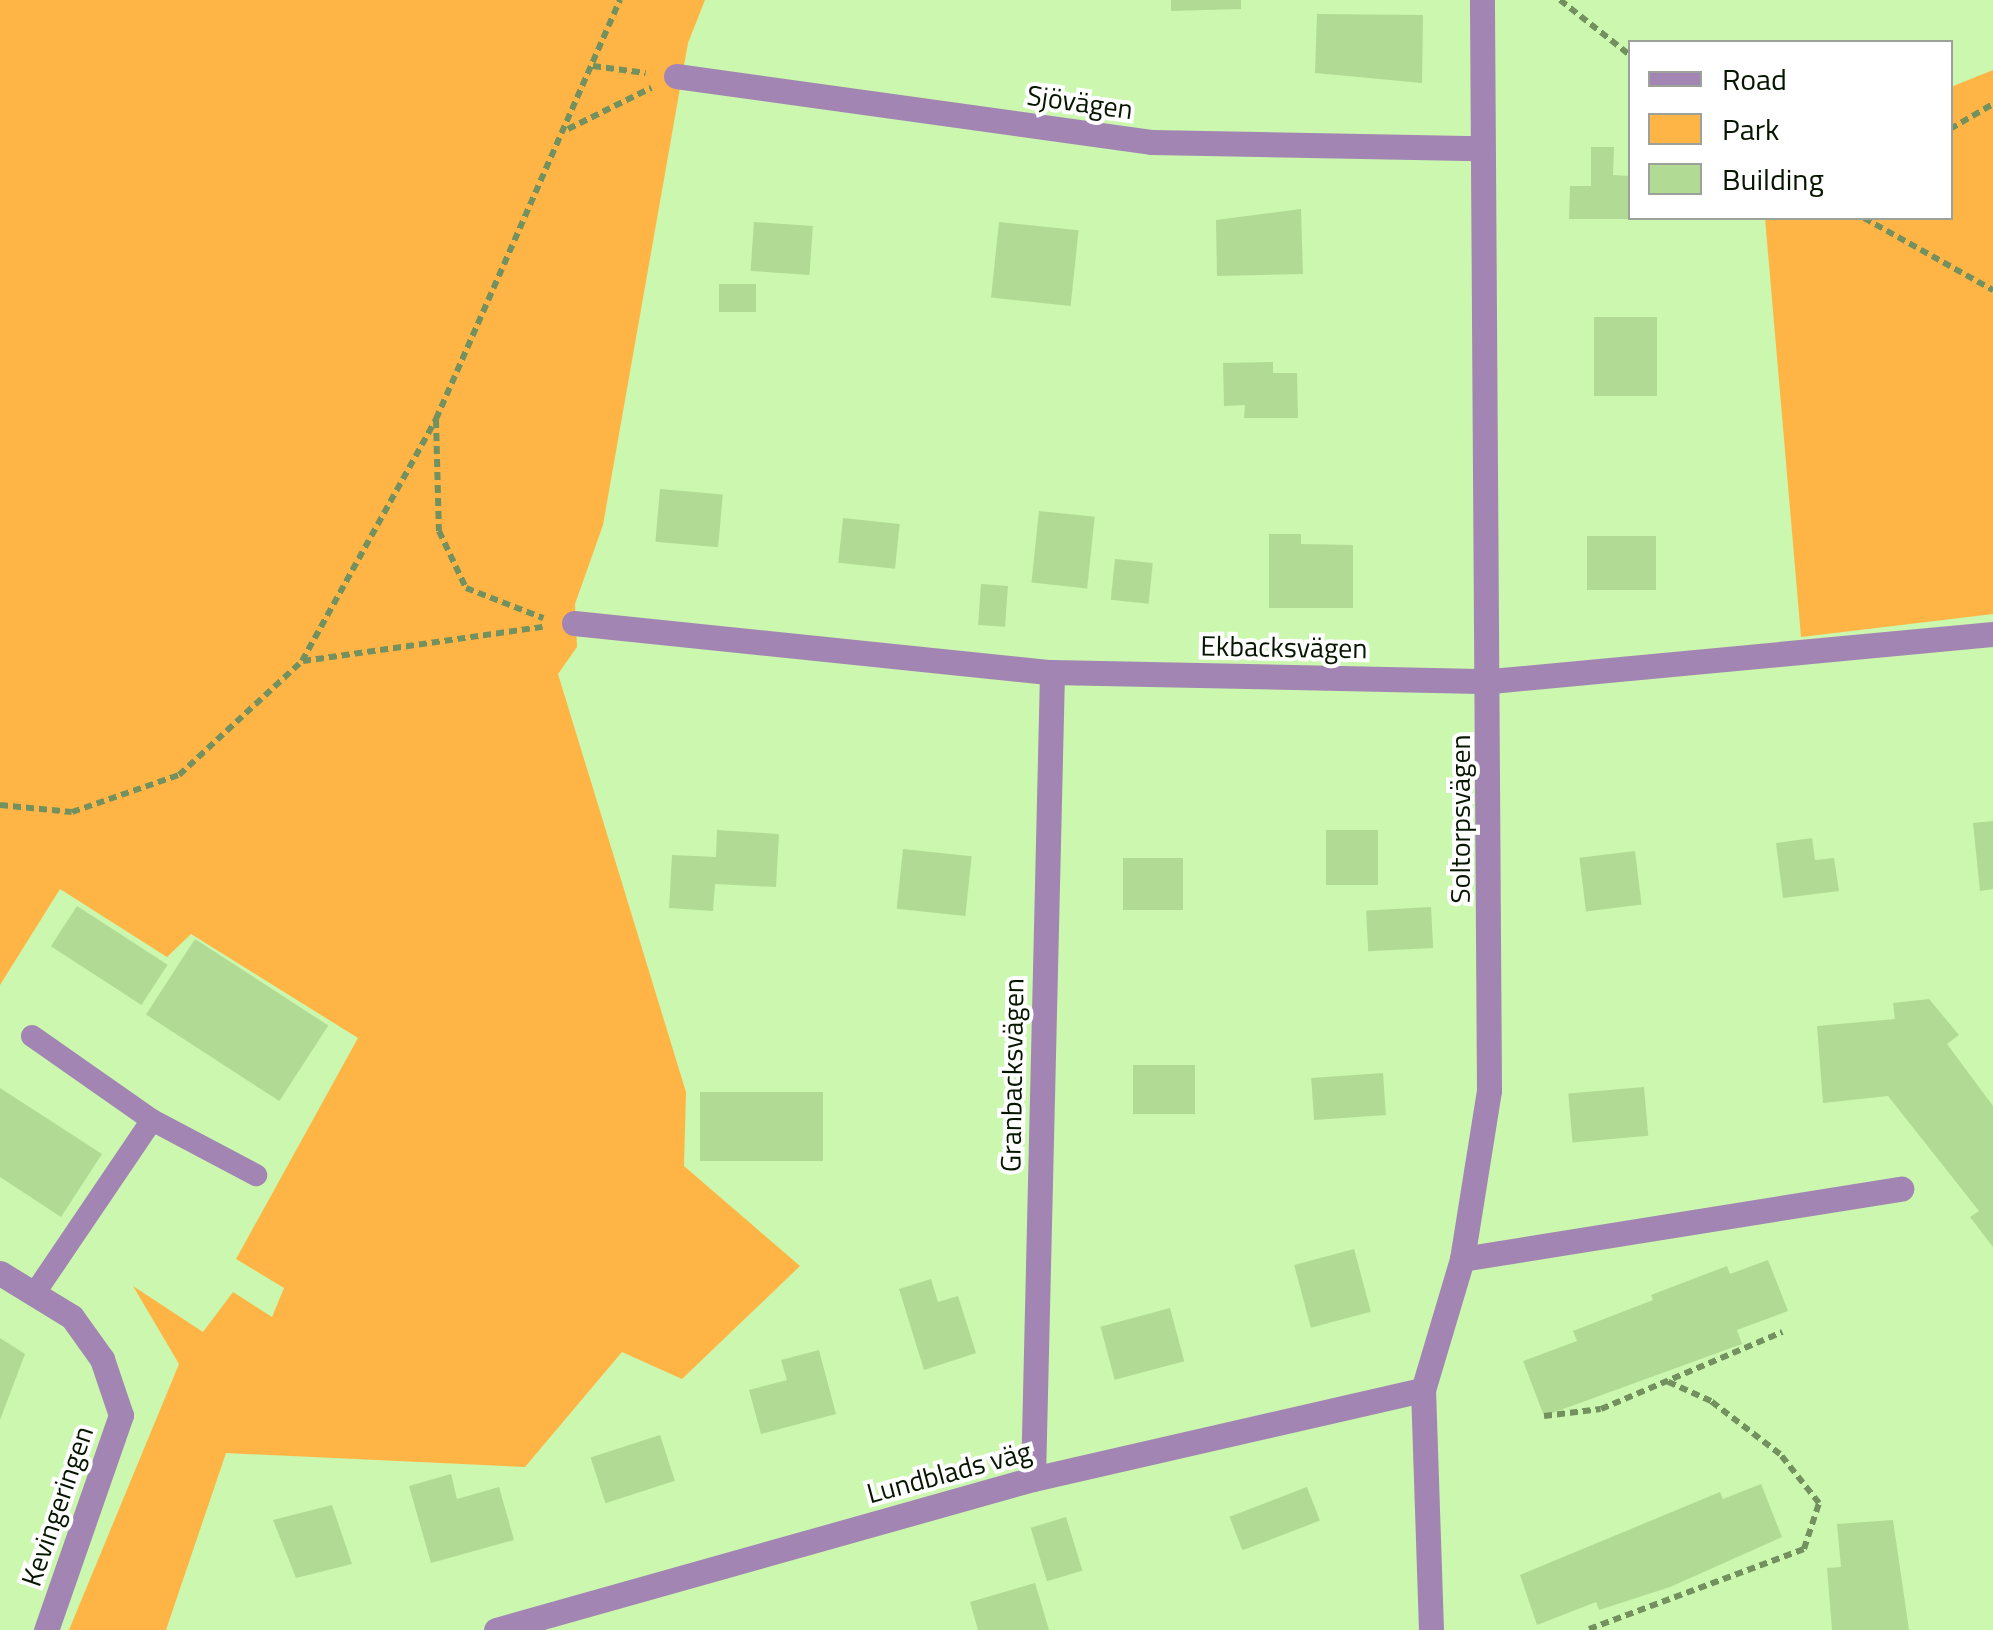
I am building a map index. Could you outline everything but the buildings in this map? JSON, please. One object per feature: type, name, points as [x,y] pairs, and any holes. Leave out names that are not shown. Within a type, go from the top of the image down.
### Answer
[{"type":"street","name":"Soltorpsvägen","points":[[1431,1630],[1423,1390],[1462,1258],[1489,1091],[1492,682],[1479,148],[1482,0]]},
{"type":"street","name":"Sjövägen","points":[[676,76],[1152,142],[1479,148]]},
{"type":"street","name":"Ekbacksvägen","points":[[574,623],[1052,672],[1492,682],[1993,634]]},
{"type":"street","name":"Granbacksvägen","points":[[1032,1479],[1052,672]]},
{"type":"street","points":[[1462,1258],[1901,1189]]},
{"type":"street","name":"Kevingeringen","points":[[0,1273],[72,1316],[102,1359],[121,1415],[46,1630]]},
{"type":"street","name":"Lundblads väg","points":[[496,1630],[1032,1479],[1423,1390]]},
{"type":"lane","points":[[32,1036],[152,1120],[256,1175]]},
{"type":"lane","points":[[34,1294],[152,1120]]},
{"type":"path","points":[[0,805],[72,812],[179,775],[302,662],[436,419],[567,130],[620,0]]},
{"type":"path","points":[[1560,0],[1628,53]]},
{"type":"path","points":[[593,66],[676,76]]},
{"type":"path","points":[[567,130],[676,76]]},
{"type":"path","points":[[1953,127],[1993,104]]},
{"type":"path","points":[[1868,220],[1993,290]]},
{"type":"path","points":[[436,419],[439,531],[466,588],[521,615],[574,623]]},
{"type":"path","points":[[302,662],[574,623]]},
{"type":"path","points":[[1544,1416],[1601,1409],[1782,1332]]},
{"type":"path","points":[[1589,1629],[1804,1548],[1820,1503],[1780,1454],[1711,1401],[1666,1381]]},
{"type":"green space","points":[[0,0],[705,0],[688,43],[603,525],[575,604],[577,647],[558,674],[686,1092],[684,1166],[800,1266],[682,1379],[622,1352],[525,1467],[226,1453],[166,1630],[69,1630],[179,1364],[133,1286],[203,1332],[233,1292],[272,1317],[284,1288],[236,1259],[358,1038],[191,934],[167,957],[60,889],[0,985]]},
{"type":"green space","points":[[1993,70],[1993,614],[1801,637],[1765,220],[1953,220],[1953,86]]}]
